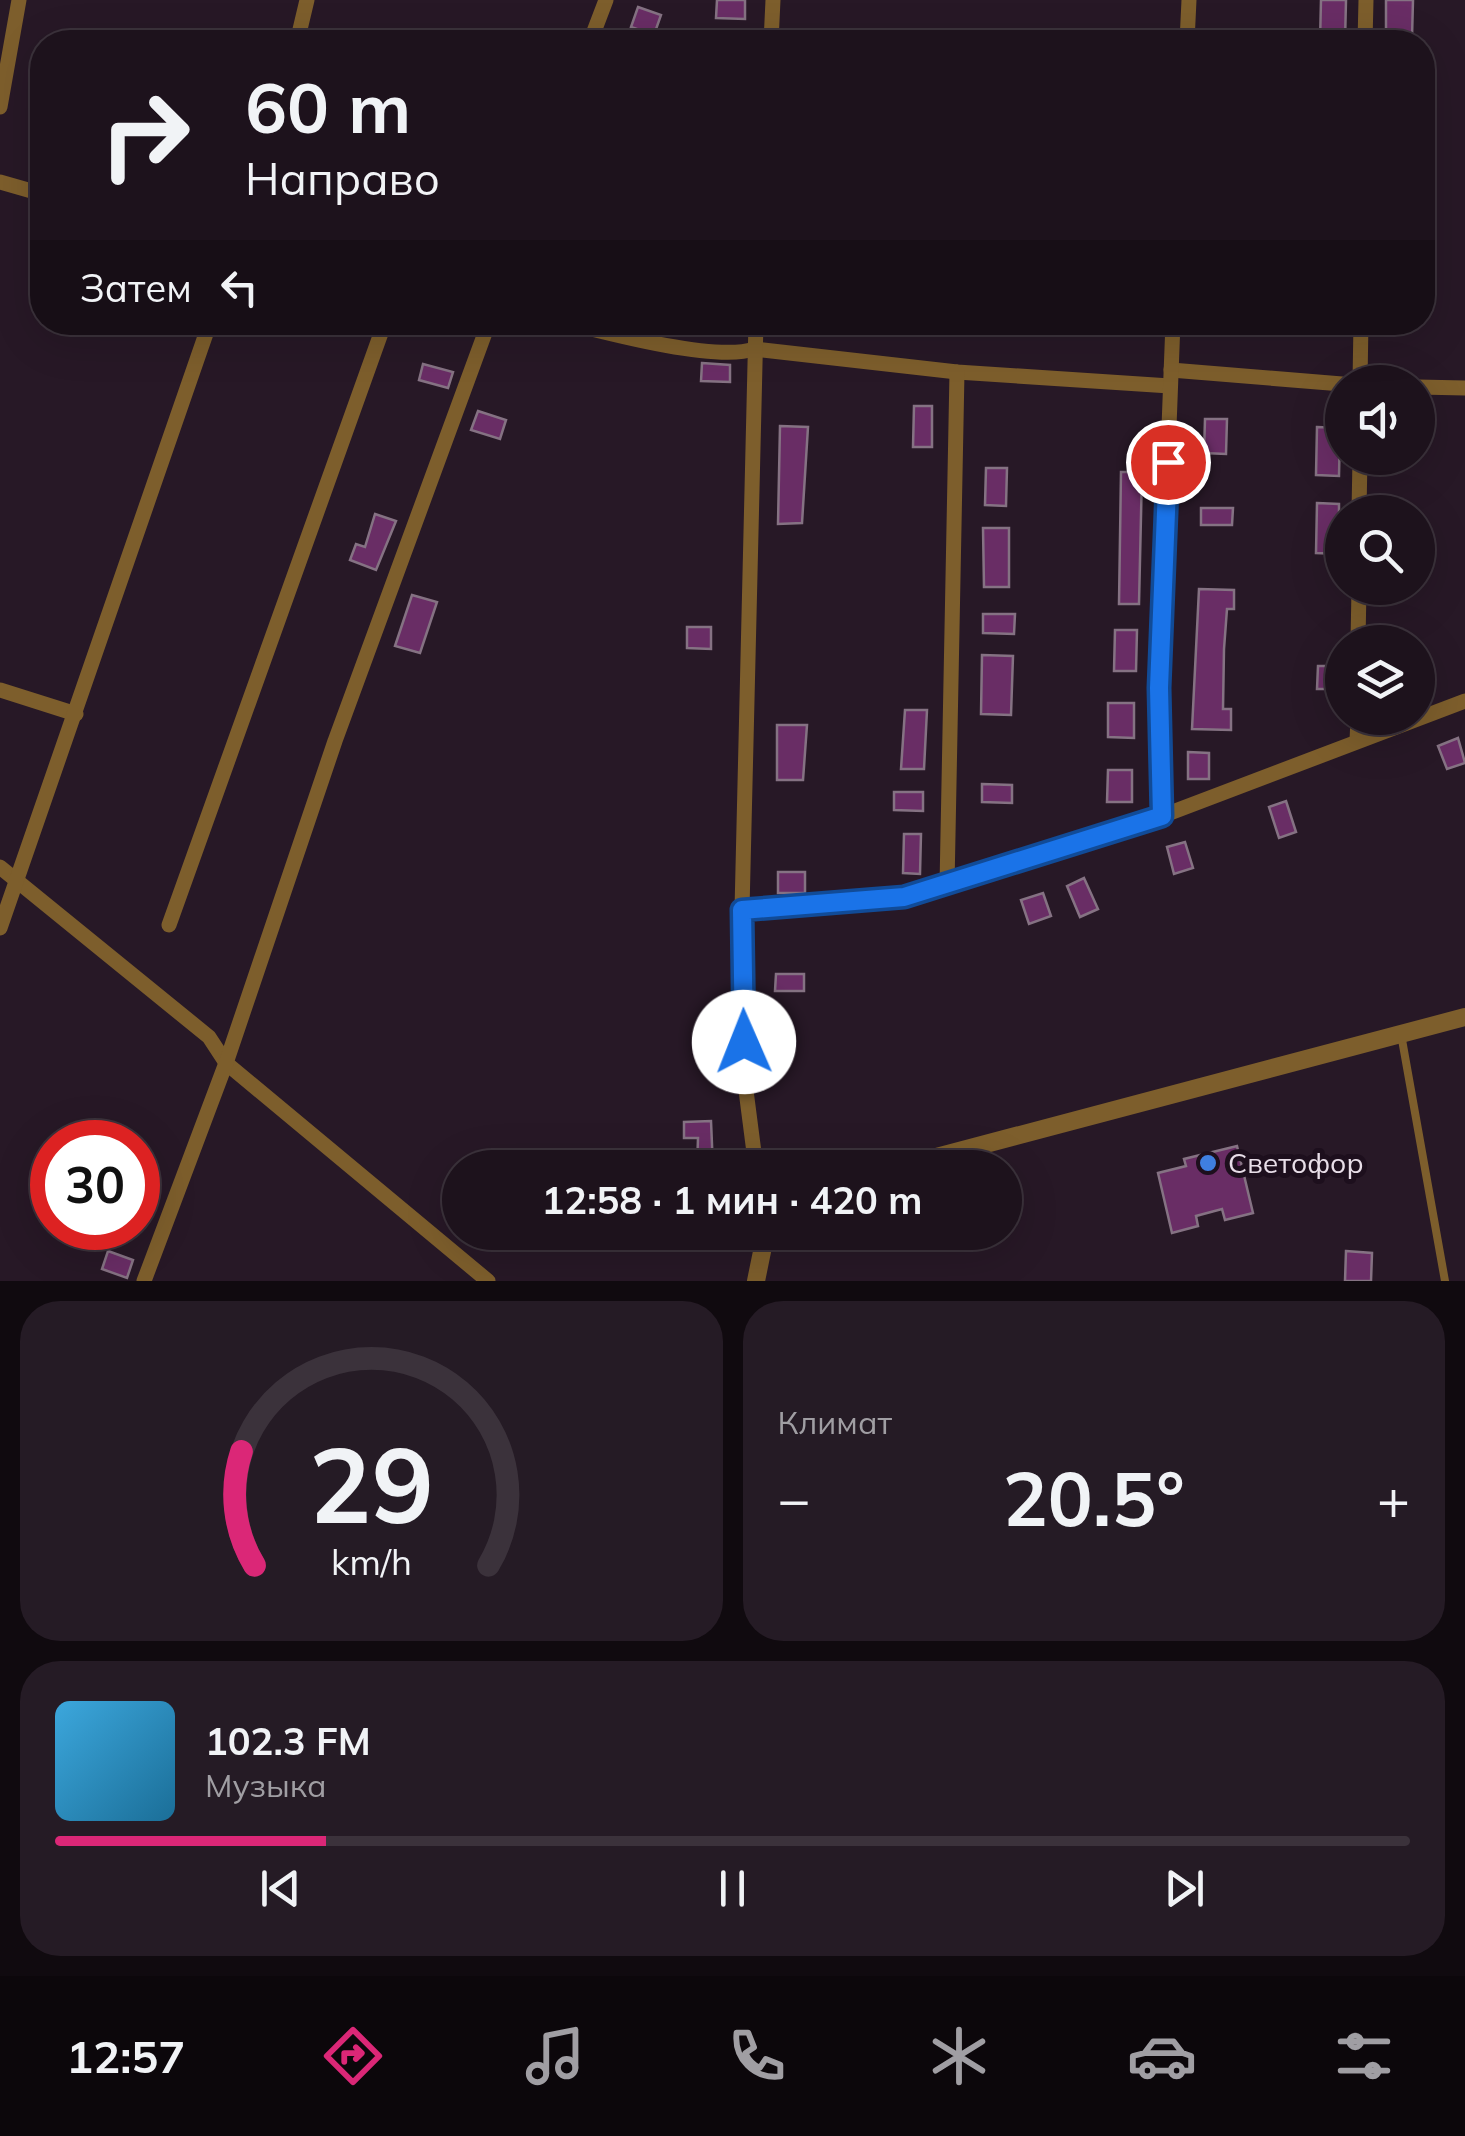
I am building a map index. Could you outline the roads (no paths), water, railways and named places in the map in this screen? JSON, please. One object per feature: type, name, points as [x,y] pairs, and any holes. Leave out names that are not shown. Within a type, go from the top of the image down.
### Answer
[{"type":"street","points":[[0,107],[19,0]]},
{"type":"street","points":[[300,30],[307,0]]},
{"type":"street","points":[[595,30],[606,0]]},
{"type":"street","points":[[772,30],[773,0]]},
{"type":"street","points":[[1188,30],[1189,0]]},
{"type":"street","points":[[1365,30],[1366,0]]},
{"type":"street","points":[[0,182],[30,191]]},
{"type":"street","points":[[0,928],[206,335]]},
{"type":"street","points":[[169,924],[380,335]]},
{"type":"street","points":[[144,1281],[226,1063],[335,741],[483,335]]},
{"type":"street","points":[[617,335],[736,355],[754,350],[957,372],[1325,383]]},
{"type":"street","points":[[754,1150],[744,1075],[742,910],[755,335]]},
{"type":"street","points":[[1162,816],[1159,688],[1173,335]]},
{"type":"street","points":[[1360,365],[1361,335]]},
{"type":"street","points":[[947,886],[957,372]]},
{"type":"street","points":[[1435,387],[1465,388]]},
{"type":"street","points":[[0,690],[76,714]]},
{"type":"street","points":[[742,910],[904,897],[947,886],[1162,816],[1465,700]]},
{"type":"street","points":[[1358,735],[1358,742]]},
{"type":"street","points":[[0,867],[209,1037],[226,1063],[488,1281]]},
{"type":"street","points":[[962,1150],[1465,1017]]},
{"type":"street","points":[[756,1281],[762,1250]]},
{"type":"lane","points":[[1402,1034],[1445,1281]]},
{"type":"place","name":"Светофор","points":[[1208,1163]]}]
